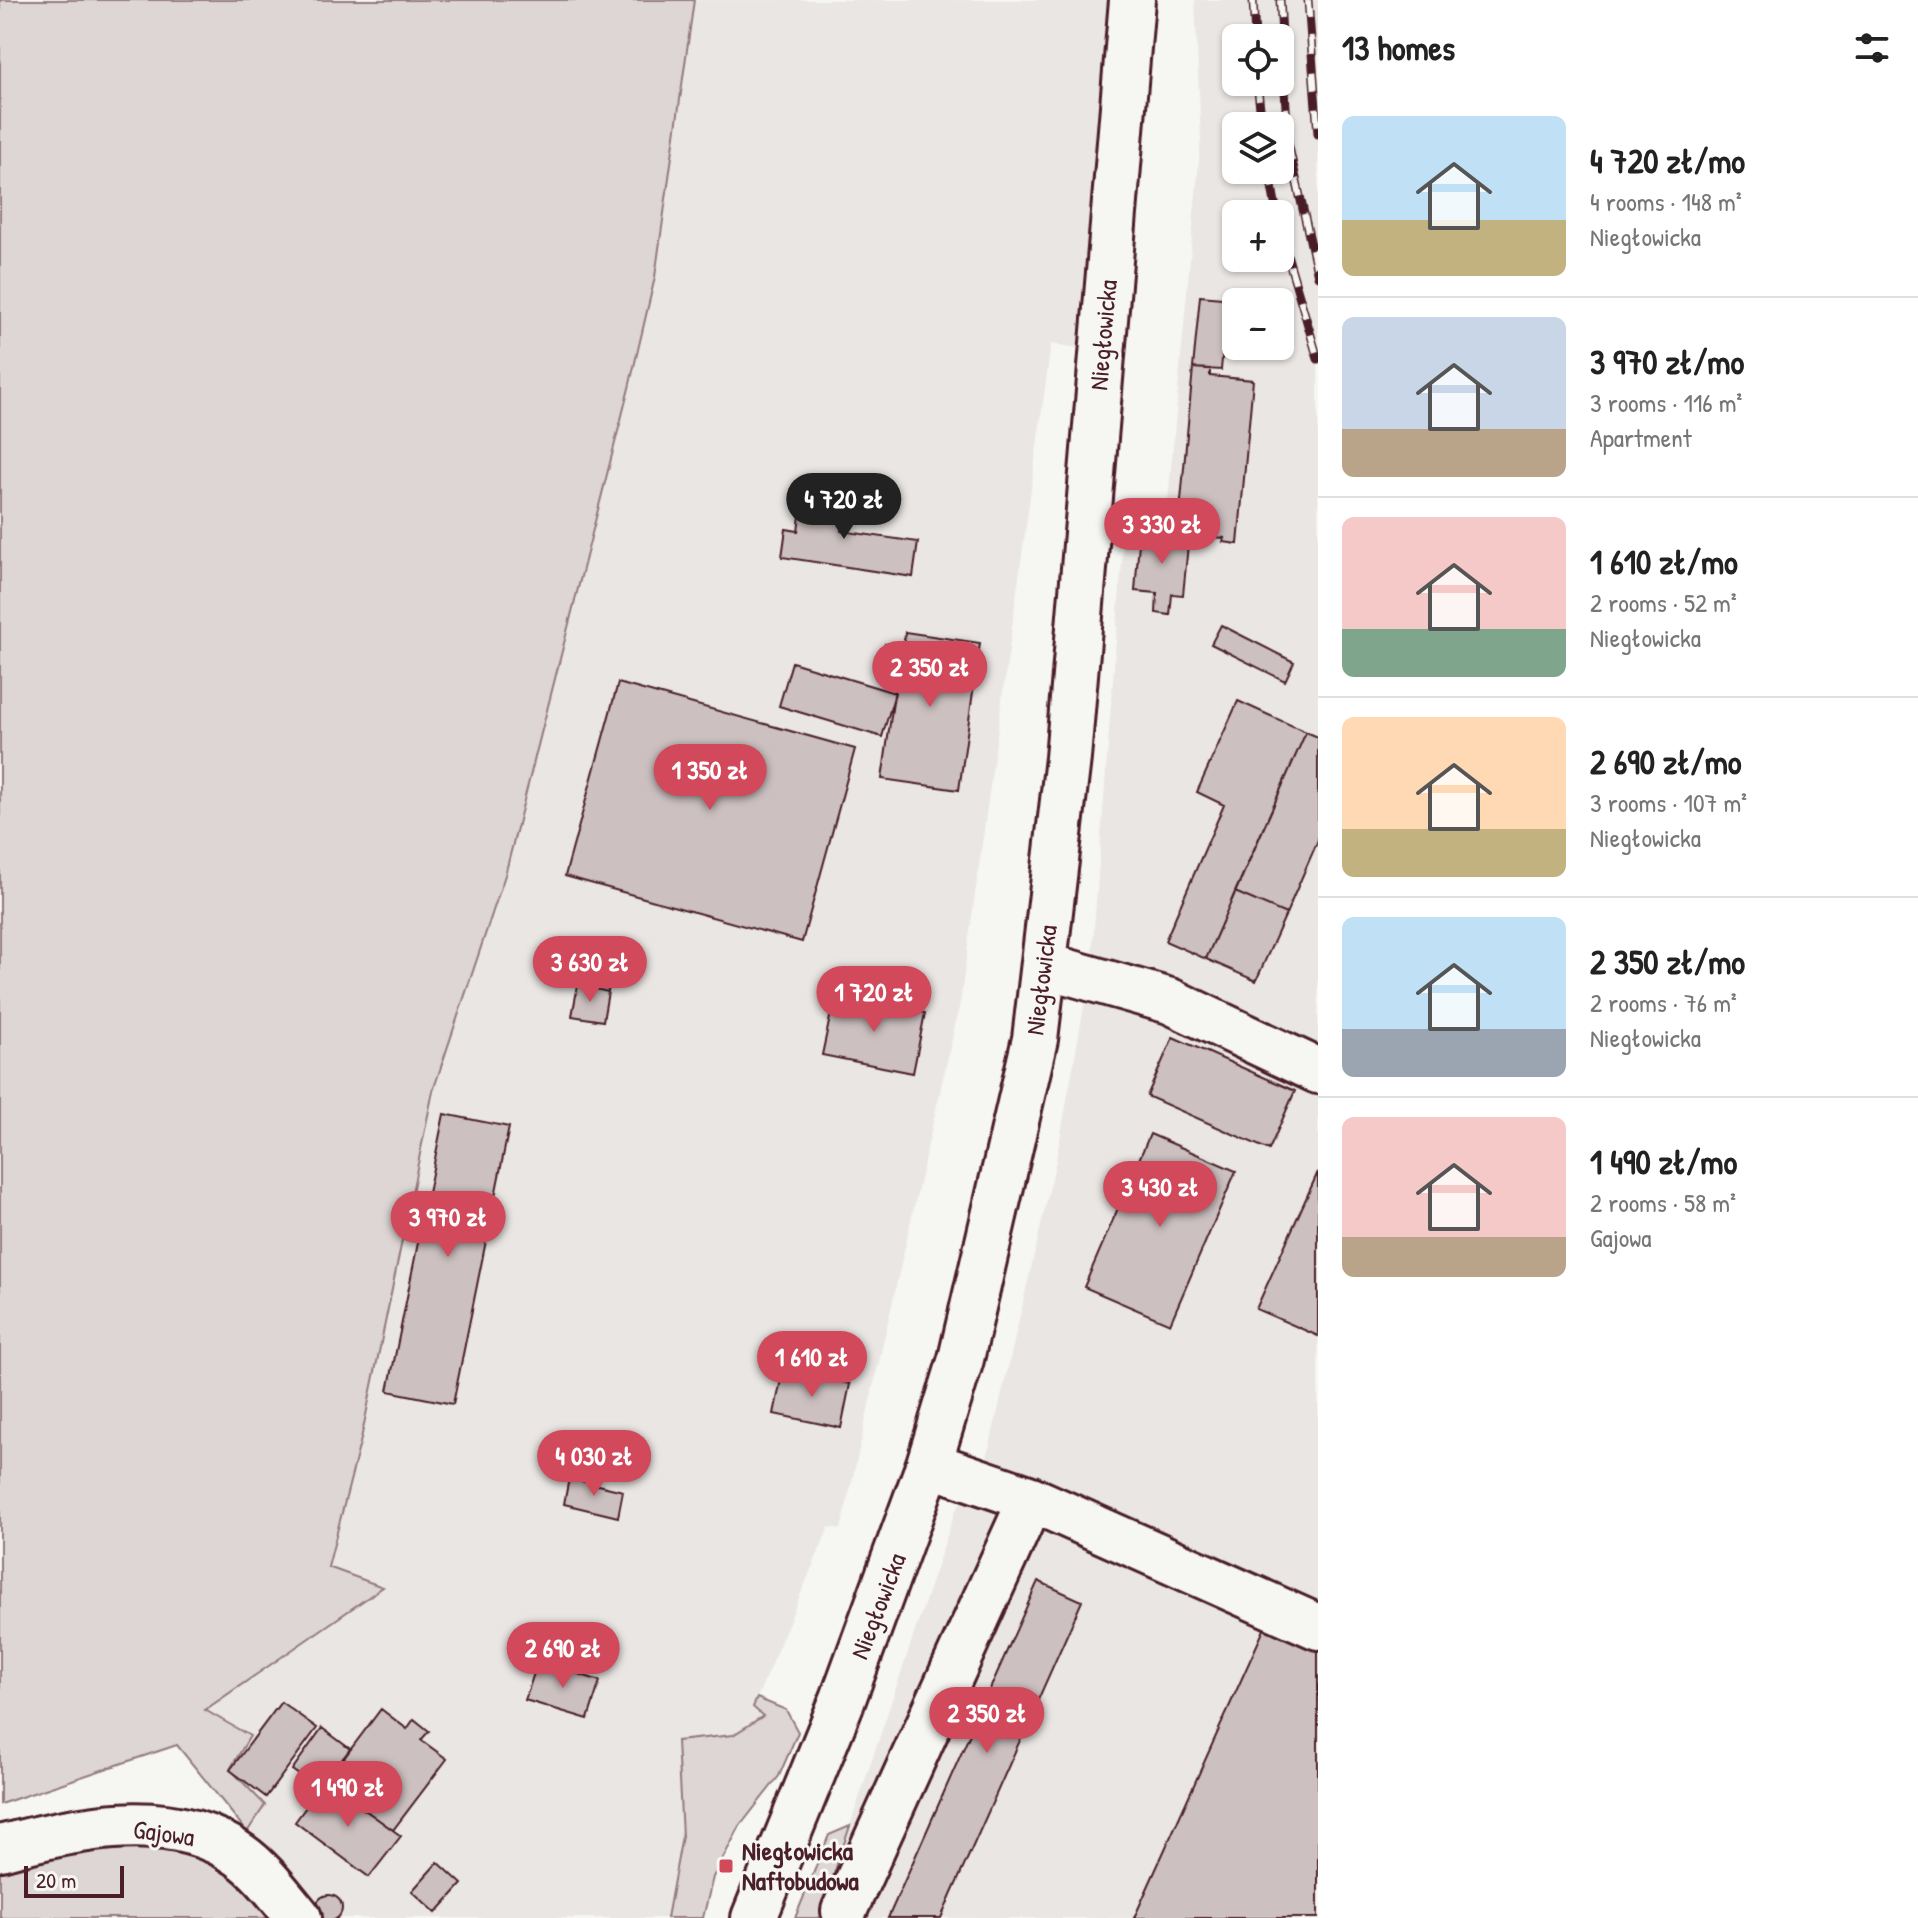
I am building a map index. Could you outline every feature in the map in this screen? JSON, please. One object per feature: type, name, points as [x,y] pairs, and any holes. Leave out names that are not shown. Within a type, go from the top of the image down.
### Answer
[{"type":"street","name":"Niegłowicka","points":[[754,1918],[843,1699],[929,1464],[961,1359],[1032,1053],[1068,758],[1132,0]]},
{"type":"street","points":[[1044,965],[1170,1001],[1318,1071]]},
{"type":"street","points":[[929,1464],[1031,1499],[1318,1627]]},
{"type":"street","points":[[844,1911],[1031,1499]]},
{"type":"street","name":"Gajowa","points":[[0,1848],[89,1829],[148,1827],[184,1832],[238,1853],[299,1918]]},
{"type":"shaded area","points":[[0,0],[694,0],[655,277],[505,875],[433,1091],[361,1439],[328,1567],[383,1587],[205,1710],[250,1736],[230,1769],[265,1805],[247,1832],[177,1745],[0,1804]]},
{"type":"shaded area","points":[[694,0],[1113,0],[1080,348],[1051,344],[960,1003],[841,1529],[829,1527],[753,1707],[763,1716],[733,1735],[677,1742],[682,1836],[667,1918],[319,1918],[316,1909],[247,1832],[264,1805],[230,1770],[205,1711],[383,1588],[328,1568],[361,1439],[433,1091],[505,875],[655,277]]},
{"type":"shaded area","points":[[1195,0],[1318,0],[1318,1918],[819,1918],[955,1512],[987,1458],[1056,1161],[1091,969],[1125,522],[1166,524],[1201,138]]},
{"type":"shaded area","points":[[757,1698],[786,1710],[798,1732],[779,1776],[740,1826],[713,1877],[703,1918],[667,1918],[682,1836],[677,1741],[733,1735],[763,1716],[753,1707]]},
{"type":"shaded area","points":[[850,1826],[819,1918],[795,1918],[829,1835]]},
{"type":"shaded area","points":[[88,1845],[179,1847],[214,1860],[279,1918],[0,1918],[0,1864]]},
{"type":"building","points":[[1200,296],[1222,298],[1221,370],[1193,368]]},
{"type":"building","points":[[1193,368],[1210,369],[1210,376],[1253,380],[1238,544],[1223,542],[1224,538],[1178,534]]},
{"type":"building","points":[[803,492],[845,499],[841,531],[918,542],[913,577],[782,557],[786,529],[798,531]]},
{"type":"building","points":[[1140,530],[1189,535],[1183,595],[1172,594],[1170,615],[1156,613],[1157,593],[1135,591]]},
{"type":"building","points":[[1221,625],[1294,662],[1285,681],[1211,644]]},
{"type":"building","points":[[905,632],[980,643],[959,790],[882,779],[897,674],[881,671],[885,644],[903,647]]},
{"type":"building","points":[[792,662],[895,693],[882,737],[779,706]]},
{"type":"building","points":[[618,683],[855,749],[802,942],[565,876]]},
{"type":"building","points":[[1238,701],[1306,732],[1206,959],[1165,941],[1224,805],[1197,792]]},
{"type":"building","points":[[1306,732],[1318,737],[1318,840],[1286,914],[1235,892]]},
{"type":"building","points":[[1235,892],[1286,914],[1256,981],[1206,959]]},
{"type":"building","points":[[554,954],[614,967],[608,992],[548,978]]},
{"type":"building","points":[[578,985],[608,992],[603,1021],[572,1016]]},
{"type":"building","points":[[835,994],[925,1013],[913,1073],[822,1055]]},
{"type":"building","points":[[1173,1037],[1295,1091],[1269,1150],[1147,1096]]},
{"type":"building","points":[[444,1114],[509,1127],[453,1404],[388,1391]]},
{"type":"building","points":[[1150,1134],[1236,1171],[1170,1324],[1084,1287]]},
{"type":"building","points":[[1318,1172],[1318,1336],[1256,1309]]},
{"type":"building","points":[[783,1370],[850,1384],[841,1428],[774,1414]]},
{"type":"building","points":[[569,1478],[623,1491],[618,1517],[564,1504]]},
{"type":"building","points":[[1038,1581],[1082,1601],[941,1918],[888,1918]]},
{"type":"building","points":[[1265,1627],[1318,1650],[1318,1918],[1134,1918]]},
{"type":"building","points":[[538,1661],[600,1681],[588,1719],[525,1700]]},
{"type":"building","points":[[281,1702],[317,1728],[266,1797],[230,1770]]},
{"type":"building","points":[[381,1709],[407,1729],[414,1719],[429,1731],[421,1740],[447,1759],[393,1830],[326,1782]]},
{"type":"building","points":[[322,1728],[350,1749],[319,1789],[292,1770]]},
{"type":"building","points":[[325,1781],[401,1836],[369,1877],[295,1822]]},
{"type":"building","points":[[438,1862],[462,1884],[436,1913],[412,1891]]},
{"type":"building","points":[[324,1896],[334,1896],[341,1903],[341,1913],[335,1919],[323,1919],[317,1913],[317,1903]]},
{"type":"railway","points":[[1253,0],[1254,24]]},
{"type":"railway","points":[[1280,0],[1288,143],[1318,276]]},
{"type":"railway","points":[[1308,0],[1318,134]]},
{"type":"railway","points":[[1259,96],[1260,112]]},
{"type":"railway","points":[[1272,184],[1274,200]]},
{"type":"railway","points":[[1292,272],[1318,359]]},
{"type":"place","name":"Niegłowicka Naftobudowa","points":[[726,1866]]}]
